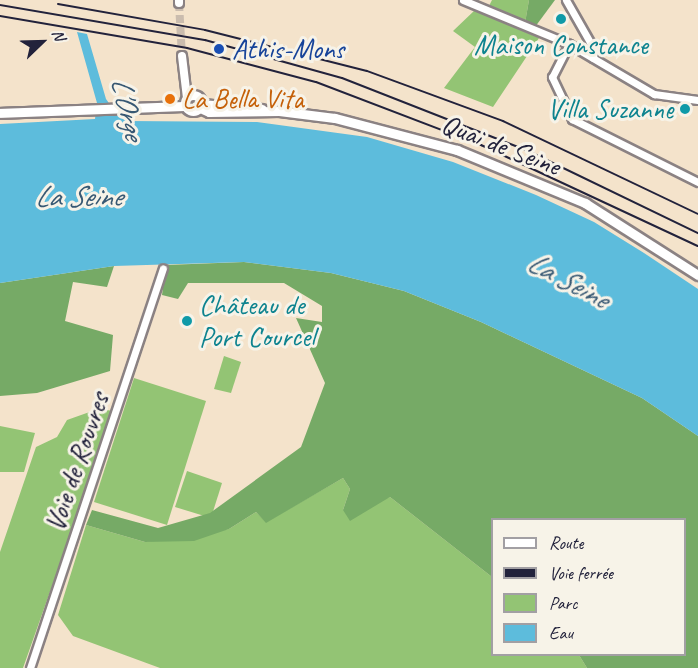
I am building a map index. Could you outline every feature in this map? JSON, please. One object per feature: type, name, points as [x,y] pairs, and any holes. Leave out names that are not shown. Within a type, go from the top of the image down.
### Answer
[{"type":"main road","name":"Quai de Seine","points":[[0,113],[113,110],[186,102],[193,111],[200,106],[251,106],[267,111],[374,127],[482,159],[585,203],[698,275]]},
{"type":"street","points":[[463,0],[569,44],[654,94],[698,100]]},
{"type":"street","points":[[566,0],[594,49],[593,58]]},
{"type":"street","points":[[569,44],[552,77],[572,119],[698,182]]},
{"type":"street","points":[[182,56],[186,102]]},
{"type":"street","name":"Voie de Rouvres","points":[[30,668],[163,269]]},
{"type":"green space","points":[[492,0],[529,0],[525,23],[489,6]]},
{"type":"green space","points":[[529,0],[555,0],[535,27],[525,23]]},
{"type":"green space","points":[[475,10],[539,38],[493,107],[444,88],[475,47],[453,31]]},
{"type":"green space","points":[[244,262],[331,273],[404,291],[481,322],[642,398],[698,436],[698,668],[587,668],[580,656],[686,656],[686,518],[491,518],[491,576],[390,497],[350,521],[343,510],[350,489],[343,478],[266,523],[256,512],[229,529],[194,541],[145,542],[86,525],[92,510],[158,528],[210,513],[301,447],[325,383],[296,318],[322,322],[322,306],[284,283],[188,283],[178,299],[162,295],[166,265]]},
{"type":"green space","points":[[114,266],[107,287],[73,282],[65,321],[113,335],[110,371],[37,393],[0,396],[0,283]]},
{"type":"green space","points":[[224,356],[241,362],[231,393],[214,389]]},
{"type":"green space","points":[[134,378],[206,401],[167,525],[94,502]]},
{"type":"green space","points":[[98,409],[114,411],[23,668],[0,668],[0,552],[36,447],[57,437],[67,420]]},
{"type":"green space","points":[[0,426],[35,433],[24,472],[0,472]]},
{"type":"green space","points":[[187,471],[222,483],[211,518],[175,507]]},
{"type":"green space","points":[[343,478],[350,489],[343,510],[390,497],[491,576],[491,656],[580,656],[587,668],[160,668],[73,636],[58,615],[86,525],[145,542],[229,529],[256,512],[266,522]]},
{"type":"water","name":"La Seine","points":[[77,32],[87,34],[106,99],[119,117],[128,121],[257,122],[367,137],[453,162],[536,195],[594,222],[644,253],[698,289],[698,436],[642,398],[481,322],[404,291],[331,273],[244,262],[114,266],[0,283],[0,124],[95,119],[97,103]]},
{"type":"tunnel","points":[[179,3],[182,56]]},
{"type":"railway","points":[[58,4],[205,30],[367,71],[503,121],[698,214]]},
{"type":"railway","points":[[0,5],[205,40],[342,78],[526,150],[698,233]]},
{"type":"railway","points":[[0,16],[187,48],[316,82],[481,145],[698,246]]},
{"type":"place","name":"Maison Constance","points":[[561,19]]},
{"type":"place","name":"Athis-Mons","points":[[219,49]]},
{"type":"place","name":"La Bella Vita","points":[[170,99]]},
{"type":"place","name":"Villa Suzanne","points":[[685,109]]},
{"type":"place","name":"Château de Port Courcel","points":[[187,321]]},
{"type":"water label","name":"L'Orge","points":[[128,108]]}]
